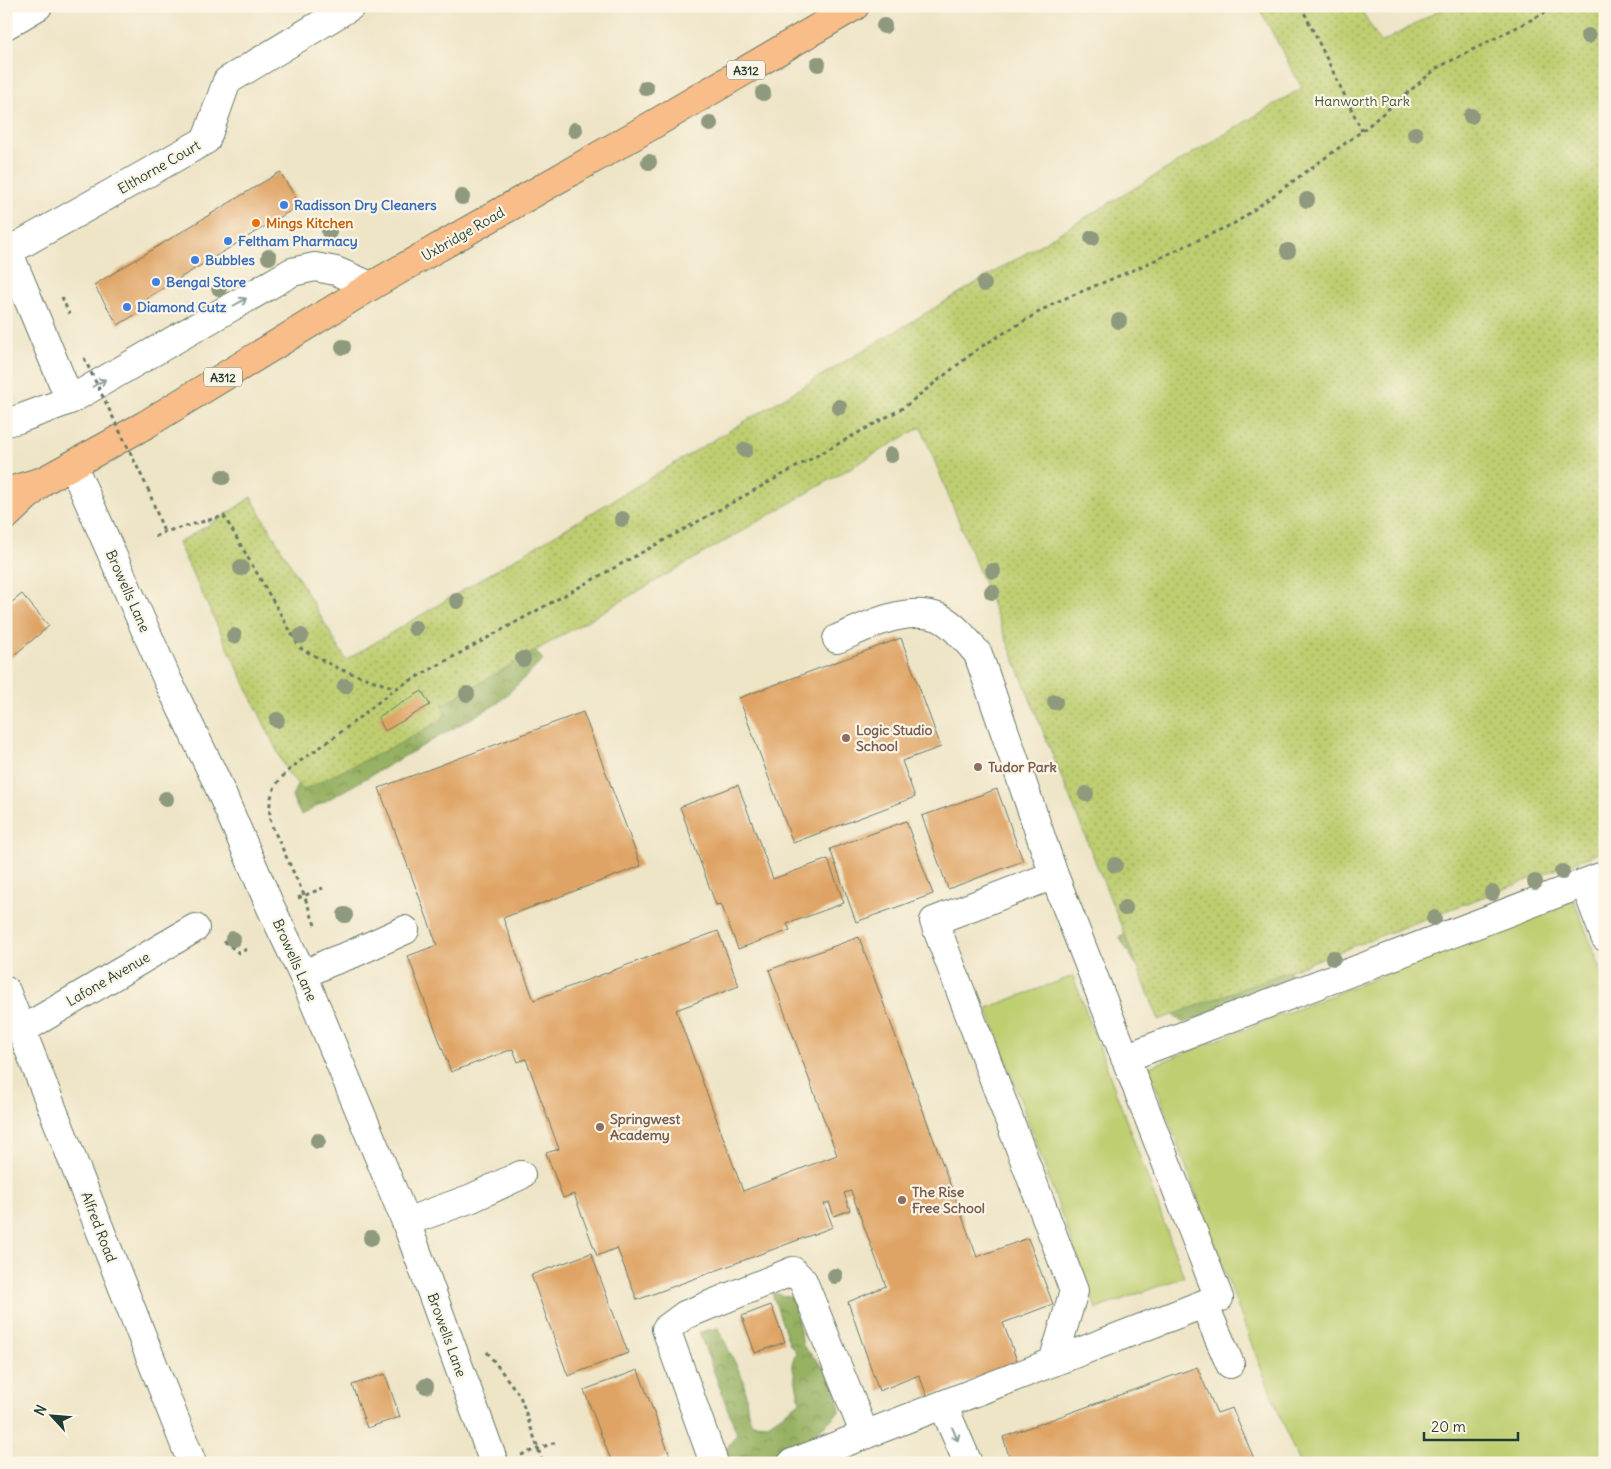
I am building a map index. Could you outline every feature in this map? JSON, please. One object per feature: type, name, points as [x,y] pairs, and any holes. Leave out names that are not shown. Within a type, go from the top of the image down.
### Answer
[{"type":"main road","name":"Uxbridge Road","points":[[73,466],[145,425],[372,286],[637,134],[846,8]]},
{"type":"main road","name":"A312","points":[[6,492],[42,482],[73,466]]},
{"type":"main road","points":[[6,516],[42,482]]},
{"type":"street","points":[[6,25],[38,6]]},
{"type":"street","name":"Elthorne Court","points":[[9,260],[206,140],[227,81],[350,6]]},
{"type":"street","points":[[9,260],[70,400]]},
{"type":"street","points":[[6,422],[20,419],[70,400],[292,272],[315,267],[322,268],[336,271],[372,286]]},
{"type":"street","name":"Browells Lane","points":[[73,466],[164,673],[214,778],[271,908],[303,975],[505,1460]]},
{"type":"street","points":[[792,1463],[1219,1298],[1054,876],[978,654],[961,634],[939,618],[913,614],[881,620],[837,639]]},
{"type":"street","points":[[1054,876],[934,921],[1074,1292],[1054,1362]]},
{"type":"street","points":[[1125,1058],[1592,880],[1605,937]]},
{"type":"street","name":"Lafone Avenue","points":[[22,1030],[195,928]]},
{"type":"street","points":[[303,975],[405,930]]},
{"type":"street","name":"Alfred Road","points":[[6,991],[192,1463]]},
{"type":"street","points":[[406,1222],[472,1198],[521,1175]]},
{"type":"street","points":[[714,1463],[666,1329],[685,1315],[793,1271],[803,1281],[865,1435]]},
{"type":"street","points":[[1204,1304],[1230,1364]]},
{"type":"street","points":[[943,1405],[968,1463]]},
{"type":"path","points":[[1301,6],[1362,131]]},
{"type":"path","points":[[276,786],[287,772],[350,726],[396,688],[902,408],[979,348],[1054,304],[1237,222],[1362,131],[1437,68],[1558,6]]},
{"type":"path","points":[[84,358],[148,489],[164,532]]},
{"type":"path","points":[[155,537],[164,532],[224,516],[300,648],[339,669],[396,688]]},
{"type":"path","points":[[294,900],[323,888]]},
{"type":"path","points":[[224,941],[239,952],[247,949]]},
{"type":"path","points":[[505,1460],[556,1442]]},
{"type":"path","points":[[539,1448],[543,1463]]},
{"type":"green space","name":"Hanworth Park","points":[[1258,6],[1359,6],[1381,43],[1447,6],[1605,6],[1605,853],[1604,851],[1159,1020],[921,427],[442,705],[445,713],[441,720],[399,744],[303,790],[287,772],[178,543],[224,516],[251,497],[346,660],[1302,88]]},
{"type":"green space","points":[[524,636],[543,660],[498,703],[301,815],[292,797],[303,771],[445,680]]},
{"type":"green space","points":[[1574,900],[1605,980],[1605,1463],[1299,1463],[1253,1348],[1149,1067]]},
{"type":"green space","points":[[1146,921],[1287,957],[1291,985],[1183,1023],[1163,1007],[1119,937]]},
{"type":"green space","points":[[1073,976],[1184,1277],[1096,1309],[987,1008]]},
{"type":"green space","points":[[772,1293],[793,1298],[803,1346],[834,1378],[840,1411],[798,1450],[767,1463],[728,1463],[724,1452],[737,1434],[699,1332],[718,1328],[744,1381],[748,1413],[752,1423],[768,1424],[800,1402],[792,1363],[796,1352],[789,1343]]},
{"type":"building","points":[[280,172],[300,205],[147,298],[151,305],[118,325],[94,285]]},
{"type":"building","points":[[22,594],[49,626],[6,662],[6,607]]},
{"type":"building","points":[[901,638],[941,747],[902,761],[915,797],[793,843],[739,698]]},
{"type":"building","points":[[422,691],[430,705],[385,731],[378,717]]},
{"type":"building","points":[[583,712],[641,866],[503,918],[534,1000],[718,931],[739,986],[676,1010],[743,1191],[837,1155],[769,970],[859,937],[977,1257],[1028,1238],[1053,1304],[1003,1323],[1018,1363],[927,1396],[919,1375],[879,1391],[848,1302],[886,1286],[851,1191],[844,1193],[850,1210],[834,1216],[829,1202],[824,1204],[833,1227],[637,1300],[617,1248],[597,1256],[574,1194],[563,1198],[546,1153],[559,1149],[526,1059],[518,1062],[513,1049],[451,1072],[408,956],[437,945],[379,788]]},
{"type":"building","points":[[738,785],[773,879],[828,859],[844,903],[787,924],[790,930],[738,949],[721,904],[716,905],[680,807]]},
{"type":"building","points":[[997,789],[1023,861],[948,889],[922,816]]},
{"type":"building","points":[[906,821],[933,894],[856,922],[830,849]]},
{"type":"building","points":[[591,1253],[628,1353],[568,1376],[531,1275]]},
{"type":"building","points":[[771,1305],[785,1342],[755,1353],[742,1316]]},
{"type":"building","points":[[1197,1367],[1217,1413],[1232,1408],[1256,1463],[1011,1463],[1003,1437]]},
{"type":"building","points":[[638,1370],[670,1456],[651,1463],[612,1463],[584,1390]]},
{"type":"building","points":[[385,1374],[400,1417],[367,1428],[352,1385]]},
{"type":"place","name":"Radisson Dry Cleaners","points":[[284,205]]},
{"type":"place","name":"Mings Kitchen","points":[[256,223]]},
{"type":"place","name":"Feltham Pharmacy","points":[[228,241]]},
{"type":"place","name":"Bubbles","points":[[195,260]]},
{"type":"place","name":"Bengal Store","points":[[156,282]]},
{"type":"place","name":"Diamond Cutz","points":[[127,307]]},
{"type":"place","name":"Logic Studio School","points":[[846,738]]},
{"type":"place","name":"Tudor Park","points":[[978,767]]},
{"type":"place","name":"Springwest Academy","points":[[600,1127]]},
{"type":"place","name":"The Rise Free School","points":[[902,1200]]}]
